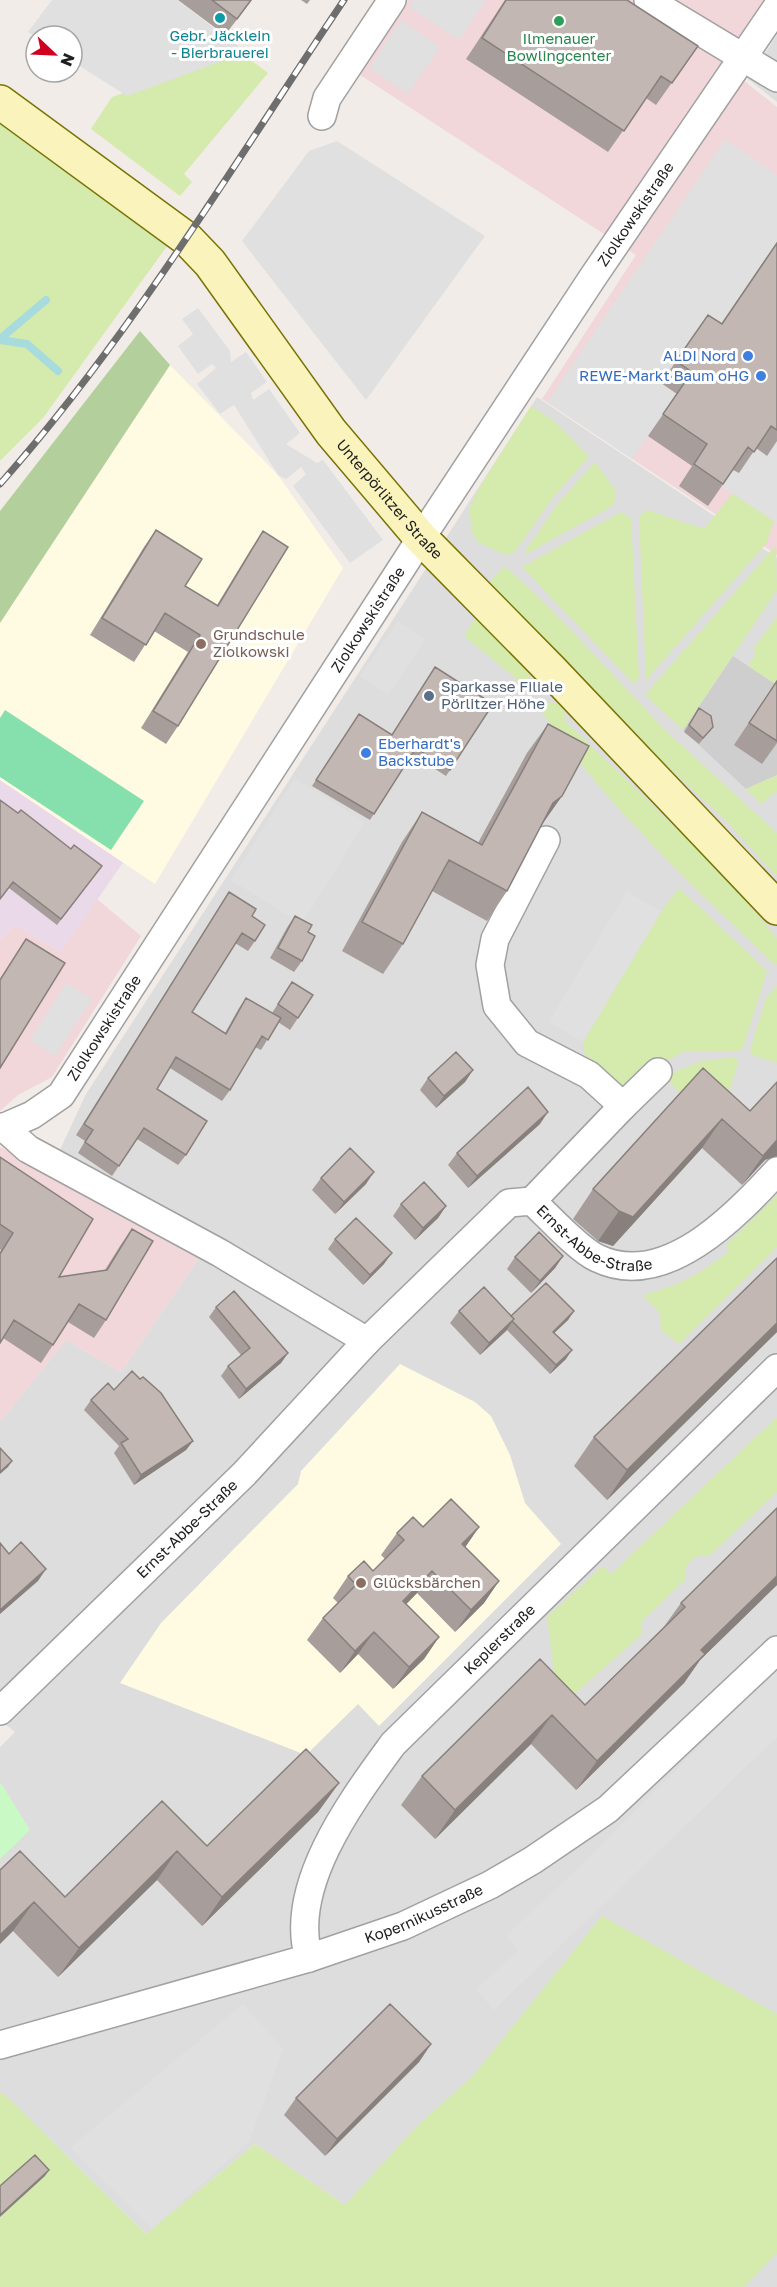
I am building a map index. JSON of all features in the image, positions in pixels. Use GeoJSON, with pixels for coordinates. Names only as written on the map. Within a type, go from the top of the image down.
{"type":"FeatureCollection","features":[{"type":"Feature","properties":{"kind":"street"},"geometry":{"type":"LineString","coordinates":[[322,116],[327,98],[392,0]]}},
{"type":"Feature","properties":{"kind":"street"},"geometry":{"type":"LineString","coordinates":[[648,0],[742,60],[777,78]]}},
{"type":"Feature","properties":{"kind":"street","name":"Ziolkowskistraße"},"geometry":{"type":"LineString","coordinates":[[2,1128],[32,1115],[61,1095],[421,538],[593,277],[777,7]]}},
{"type":"Feature","properties":{"kind":"street","name":"Unterpörlitzer Straße"},"geometry":{"type":"LineString","coordinates":[[0,102],[186,239],[210,263],[331,432],[421,538],[551,670],[777,908]]}},
{"type":"Feature","properties":{"kind":"street"},"geometry":{"type":"LineString","coordinates":[[546,840],[495,939],[490,965],[497,1006],[526,1043],[589,1075],[623,1106]]}},
{"type":"Feature","properties":{"kind":"street"},"geometry":{"type":"LineString","coordinates":[[532,1201],[658,1072]]}},
{"type":"Feature","properties":{"kind":"street"},"geometry":{"type":"LineString","coordinates":[[2,1128],[28,1149],[220,1253],[367,1341]]}},
{"type":"Feature","properties":{"kind":"street","name":"Ernst-Abbe-Straße"},"geometry":{"type":"LineString","coordinates":[[0,1711],[244,1474],[367,1341],[509,1203],[532,1201],[595,1258],[624,1268],[643,1268],[672,1257],[710,1234],[745,1206],[777,1171]]}},
{"type":"Feature","properties":{"kind":"street","name":"Keplerstraße"},"geometry":{"type":"LineString","coordinates":[[309,1958],[303,1927],[307,1902],[328,1846],[355,1797],[393,1744],[777,1368]]}},
{"type":"Feature","properties":{"kind":"street","name":"Kopernikusstraße"},"geometry":{"type":"LineString","coordinates":[[0,2045],[309,1958],[439,1911],[490,1885],[579,1830],[636,1785],[777,1650]]}},
{"type":"Feature","properties":{"kind":"shaded area"},"geometry":{"type":"Polygon","coordinates":[[[52,0],[177,0],[246,52],[127,96],[84,69],[84,24],[34,24],[52,0]]]}},
{"type":"Feature","properties":{"kind":"shaded area"},"geometry":{"type":"Polygon","coordinates":[[[401,0],[764,0],[723,64],[777,107],[777,555],[542,399],[636,255],[354,71],[401,0]]]}},
{"type":"Feature","properties":{"kind":"shaded area"},"geometry":{"type":"Polygon","coordinates":[[[414,0],[486,0],[459,40],[409,7],[414,0]]]}},
{"type":"Feature","properties":{"kind":"shaded area"},"geometry":{"type":"Polygon","coordinates":[[[401,20],[440,47],[408,94],[369,68],[401,20]]]}},
{"type":"Feature","properties":{"kind":"shaded area"},"geometry":{"type":"Polygon","coordinates":[[[777,35],[777,102],[748,79],[777,35]]]}},
{"type":"Feature","properties":{"kind":"shaded area"},"geometry":{"type":"Polygon","coordinates":[[[725,139],[777,175],[777,242],[706,347],[661,383],[677,394],[632,459],[547,402],[725,139]]]}},
{"type":"Feature","properties":{"kind":"shaded area"},"geometry":{"type":"Polygon","coordinates":[[[337,141],[485,236],[366,400],[242,241],[309,151],[337,141]]]}},
{"type":"Feature","properties":{"kind":"shaded area"},"geometry":{"type":"Polygon","coordinates":[[[198,308],[230,351],[231,362],[246,352],[267,382],[251,393],[253,400],[269,389],[300,433],[286,444],[317,463],[323,460],[383,540],[350,563],[293,486],[306,474],[301,467],[286,479],[278,475],[234,405],[220,414],[197,384],[216,368],[212,364],[198,374],[178,346],[193,334],[182,319],[198,308]]]}},
{"type":"Feature","properties":{"kind":"shaded area"},"geometry":{"type":"Polygon","coordinates":[[[170,365],[278,475],[343,568],[155,884],[0,780],[0,623],[170,365]]]}},
{"type":"Feature","properties":{"kind":"shaded area"},"geometry":{"type":"Polygon","coordinates":[[[537,397],[777,558],[777,2287],[414,2287],[345,2205],[255,2144],[146,2234],[3,2093],[0,2093],[0,1747],[15,1732],[0,1720],[0,1422],[66,1340],[121,1372],[200,1256],[59,1152],[86,1094],[537,397]]]}},
{"type":"Feature","properties":{"kind":"shaded area"},"geometry":{"type":"Polygon","coordinates":[[[777,440],[777,523],[721,486],[745,449],[777,440]]]}},
{"type":"Feature","properties":{"kind":"shaded area"},"geometry":{"type":"Polygon","coordinates":[[[398,621],[425,640],[388,695],[360,676],[398,621]]]}},
{"type":"Feature","properties":{"kind":"shaded area"},"geometry":{"type":"Polygon","coordinates":[[[733,656],[777,685],[777,775],[746,789],[683,730],[733,656]]]}},
{"type":"Feature","properties":{"kind":"shaded area"},"geometry":{"type":"Polygon","coordinates":[[[295,778],[365,822],[302,924],[231,880],[295,778]]]}},
{"type":"Feature","properties":{"kind":"shaded area"},"geometry":{"type":"Polygon","coordinates":[[[0,780],[124,861],[61,952],[15,925],[0,940],[0,780]]]}},
{"type":"Feature","properties":{"kind":"shaded area"},"geometry":{"type":"Polygon","coordinates":[[[627,891],[661,912],[583,1042],[549,1022],[627,891]]]}},
{"type":"Feature","properties":{"kind":"shaded area"},"geometry":{"type":"Polygon","coordinates":[[[97,899],[141,936],[52,1077],[18,1095],[0,1111],[0,940],[15,925],[61,952],[97,899]]]}},
{"type":"Feature","properties":{"kind":"shaded area"},"geometry":{"type":"Polygon","coordinates":[[[66,983],[92,999],[55,1056],[30,1040],[66,983]]]}},
{"type":"Feature","properties":{"kind":"shaded area"},"geometry":{"type":"Polygon","coordinates":[[[0,1147],[200,1256],[121,1372],[66,1340],[0,1422],[0,1147]]]}},
{"type":"Feature","properties":{"kind":"shaded area","name":"Glücksbärchen"},"geometry":{"type":"Polygon","coordinates":[[[400,1364],[475,1402],[491,1416],[510,1455],[525,1503],[561,1544],[379,1726],[358,1704],[306,1755],[120,1683],[161,1623],[298,1484],[301,1471],[400,1364]]]}},
{"type":"Feature","properties":{"kind":"shaded area"},"geometry":{"type":"Polygon","coordinates":[[[777,1668],[777,1737],[494,2010],[476,1989],[518,1951],[506,1936],[588,1859],[777,1668]]]}},
{"type":"Feature","properties":{"kind":"shaded area"},"geometry":{"type":"Polygon","coordinates":[[[243,2004],[283,2049],[249,2142],[152,2228],[70,2148],[243,2004]]]}},
{"type":"Feature","properties":{"kind":"green space"},"geometry":{"type":"Polygon","coordinates":[[[237,54],[243,54],[268,73],[184,174],[192,182],[180,196],[91,129],[112,97],[237,54]]]}},
{"type":"Feature","properties":{"kind":"green space"},"geometry":{"type":"Polygon","coordinates":[[[0,120],[170,242],[43,418],[0,461],[0,120]]]}},
{"type":"Feature","properties":{"kind":"green space"},"geometry":{"type":"Polygon","coordinates":[[[140,331],[170,365],[0,623],[0,511],[140,331]]]}},
{"type":"Feature","properties":{"kind":"green space"},"geometry":{"type":"Polygon","coordinates":[[[531,406],[554,421],[589,457],[554,496],[515,552],[506,555],[479,543],[472,533],[469,509],[479,488],[531,406]]]}},
{"type":"Feature","properties":{"kind":"green space"},"geometry":{"type":"Polygon","coordinates":[[[595,462],[616,491],[614,505],[526,554],[525,551],[559,502],[595,462]]]}},
{"type":"Feature","properties":{"kind":"green space"},"geometry":{"type":"Polygon","coordinates":[[[733,493],[774,521],[766,544],[646,680],[639,516],[648,510],[704,529],[733,493]]]}},
{"type":"Feature","properties":{"kind":"green space"},"geometry":{"type":"Polygon","coordinates":[[[621,512],[631,518],[639,677],[634,684],[522,567],[621,512]]]}},
{"type":"Feature","properties":{"kind":"green space"},"geometry":{"type":"Polygon","coordinates":[[[776,545],[777,590],[683,730],[645,695],[776,545]]]}},
{"type":"Feature","properties":{"kind":"green space"},"geometry":{"type":"Polygon","coordinates":[[[505,566],[550,608],[665,730],[777,833],[777,877],[727,822],[622,723],[489,582],[505,566]]]}},
{"type":"Feature","properties":{"kind":"green space"},"geometry":{"type":"Polygon","coordinates":[[[477,615],[529,670],[529,683],[525,691],[512,675],[464,636],[477,615]]]}},
{"type":"Feature","properties":{"kind":"green space"},"geometry":{"type":"Polygon","coordinates":[[[777,617],[777,685],[748,666],[755,655],[754,648],[777,617]]]}},
{"type":"Feature","properties":{"kind":"green space"},"geometry":{"type":"Polygon","coordinates":[[[550,702],[564,705],[565,721],[726,876],[777,939],[777,964],[775,965],[650,843],[592,778],[539,708],[550,702]]]}},
{"type":"Feature","properties":{"kind":"green space"},"geometry":{"type":"Polygon","coordinates":[[[5,710],[144,801],[111,850],[0,777],[0,718],[5,710]]]}},
{"type":"Feature","properties":{"kind":"green space"},"geometry":{"type":"Polygon","coordinates":[[[777,775],[777,791],[761,804],[746,789],[777,775]]]}},
{"type":"Feature","properties":{"kind":"green space"},"geometry":{"type":"Polygon","coordinates":[[[679,888],[767,971],[743,1048],[736,1052],[685,1051],[648,1071],[632,1086],[620,1086],[583,1052],[583,1042],[661,912],[679,888]]]}},
{"type":"Feature","properties":{"kind":"green space"},"geometry":{"type":"Polygon","coordinates":[[[777,986],[777,1063],[752,1055],[750,1050],[766,998],[777,986]]]}},
{"type":"Feature","properties":{"kind":"green space"},"geometry":{"type":"Polygon","coordinates":[[[736,1057],[738,1063],[718,1130],[663,1076],[702,1061],[736,1057]]]}},
{"type":"Feature","properties":{"kind":"green space"},"geometry":{"type":"Polygon","coordinates":[[[777,1195],[777,1247],[679,1344],[661,1330],[660,1313],[643,1295],[699,1273],[729,1251],[726,1245],[777,1195]]]}},
{"type":"Feature","properties":{"kind":"green space"},"geometry":{"type":"Polygon","coordinates":[[[777,1417],[777,1492],[710,1555],[694,1558],[688,1564],[685,1580],[642,1621],[641,1635],[559,1708],[547,1617],[603,1566],[611,1574],[777,1417]]]}},
{"type":"Feature","properties":{"kind":"green space"},"geometry":{"type":"Polygon","coordinates":[[[0,1784],[30,1830],[0,1859],[0,1784]]]}},
{"type":"Feature","properties":{"kind":"green space"},"geometry":{"type":"Polygon","coordinates":[[[602,1916],[777,2014],[777,2253],[744,2287],[0,2287],[0,2093],[3,2093],[146,2234],[255,2144],[345,2205],[417,2126],[472,2077],[602,1916]]]}},
{"type":"Feature","properties":{"kind":"building"},"geometry":{"type":"Polygon","coordinates":[[[212,0],[251,0],[237,19],[212,0]]]}},
{"type":"Feature","properties":{"kind":"building"},"geometry":{"type":"Polygon","coordinates":[[[506,0],[627,0],[698,46],[672,83],[661,76],[624,131],[482,38],[506,0]]]}},
{"type":"Feature","properties":{"kind":"building"},"geometry":{"type":"Polygon","coordinates":[[[777,243],[777,430],[771,426],[754,452],[748,447],[723,484],[694,464],[707,444],[663,414],[692,372],[676,361],[708,315],[722,324],[777,243]]]}},
{"type":"Feature","properties":{"kind":"building","name":"Grundschule Ziolkowski"},"geometry":{"type":"Polygon","coordinates":[[[156,530],[202,559],[185,586],[218,606],[263,531],[288,547],[178,726],[153,711],[200,635],[165,613],[146,645],[102,618],[156,530]]]}},
{"type":"Feature","properties":{"kind":"building"},"geometry":{"type":"Polygon","coordinates":[[[435,667],[493,704],[450,770],[416,748],[374,814],[316,780],[359,714],[392,735],[435,667]]]}},
{"type":"Feature","properties":{"kind":"building"},"geometry":{"type":"Polygon","coordinates":[[[777,681],[777,741],[749,723],[777,681]]]}},
{"type":"Feature","properties":{"kind":"building"},"geometry":{"type":"Polygon","coordinates":[[[699,708],[711,716],[713,727],[703,738],[689,725],[699,708]]]}},
{"type":"Feature","properties":{"kind":"building"},"geometry":{"type":"Polygon","coordinates":[[[548,724],[589,746],[562,796],[553,803],[507,891],[449,860],[403,944],[362,922],[422,812],[482,845],[548,724]]]}},
{"type":"Feature","properties":{"kind":"building"},"geometry":{"type":"Polygon","coordinates":[[[0,800],[18,813],[21,810],[71,849],[74,845],[102,866],[61,919],[13,882],[0,899],[0,800]]]}},
{"type":"Feature","properties":{"kind":"building"},"geometry":{"type":"Polygon","coordinates":[[[229,892],[256,909],[252,916],[265,925],[255,941],[242,933],[192,1012],[226,1034],[246,998],[281,1018],[268,1040],[262,1036],[230,1090],[176,1057],[157,1089],[207,1121],[186,1155],[144,1128],[119,1166],[85,1142],[93,1130],[84,1124],[229,892]]]}},
{"type":"Feature","properties":{"kind":"building"},"geometry":{"type":"Polygon","coordinates":[[[295,916],[312,925],[308,932],[315,936],[302,961],[278,948],[295,916]]]}},
{"type":"Feature","properties":{"kind":"building"},"geometry":{"type":"Polygon","coordinates":[[[26,939],[65,963],[0,1068],[0,980],[26,939]]]}},
{"type":"Feature","properties":{"kind":"building"},"geometry":{"type":"Polygon","coordinates":[[[292,982],[313,995],[298,1018],[278,1004],[292,982]]]}},
{"type":"Feature","properties":{"kind":"building"},"geometry":{"type":"Polygon","coordinates":[[[456,1052],[473,1070],[444,1096],[428,1078],[456,1052]]]}},
{"type":"Feature","properties":{"kind":"building"},"geometry":{"type":"Polygon","coordinates":[[[703,1068],[750,1111],[777,1082],[777,1140],[763,1156],[722,1119],[633,1217],[619,1211],[593,1189],[703,1068]]]}},
{"type":"Feature","properties":{"kind":"building"},"geometry":{"type":"Polygon","coordinates":[[[528,1087],[548,1112],[477,1176],[457,1153],[528,1087]]]}},
{"type":"Feature","properties":{"kind":"building"},"geometry":{"type":"Polygon","coordinates":[[[350,1148],[374,1172],[344,1202],[321,1178],[350,1148]]]}},
{"type":"Feature","properties":{"kind":"building"},"geometry":{"type":"Polygon","coordinates":[[[0,1157],[93,1219],[59,1277],[107,1270],[132,1229],[153,1241],[106,1320],[79,1304],[53,1345],[14,1320],[0,1343],[0,1254],[13,1233],[0,1224],[0,1157]]]}},
{"type":"Feature","properties":{"kind":"building"},"geometry":{"type":"Polygon","coordinates":[[[424,1182],[446,1206],[423,1228],[401,1204],[424,1182]]]}},
{"type":"Feature","properties":{"kind":"building"},"geometry":{"type":"Polygon","coordinates":[[[356,1218],[392,1253],[370,1275],[335,1239],[356,1218]]]}},
{"type":"Feature","properties":{"kind":"building"},"geometry":{"type":"Polygon","coordinates":[[[539,1232],[563,1256],[540,1281],[515,1257],[539,1232]]]}},
{"type":"Feature","properties":{"kind":"building"},"geometry":{"type":"Polygon","coordinates":[[[777,1258],[777,1323],[627,1470],[594,1437],[777,1258]]]}},
{"type":"Feature","properties":{"kind":"building"},"geometry":{"type":"Polygon","coordinates":[[[546,1283],[574,1311],[553,1332],[572,1350],[556,1365],[512,1321],[514,1319],[511,1316],[546,1283]]]}},
{"type":"Feature","properties":{"kind":"building"},"geometry":{"type":"Polygon","coordinates":[[[484,1287],[514,1319],[489,1343],[459,1311],[484,1287]]]}},
{"type":"Feature","properties":{"kind":"building"},"geometry":{"type":"Polygon","coordinates":[[[234,1291],[288,1353],[246,1389],[228,1366],[250,1348],[216,1307],[234,1291]]]}},
{"type":"Feature","properties":{"kind":"building"},"geometry":{"type":"Polygon","coordinates":[[[132,1371],[140,1379],[143,1377],[161,1393],[193,1441],[141,1475],[121,1443],[128,1439],[91,1400],[108,1383],[114,1390],[132,1371]]]}},
{"type":"Feature","properties":{"kind":"building"},"geometry":{"type":"Polygon","coordinates":[[[0,1448],[12,1461],[0,1472],[0,1448]]]}},
{"type":"Feature","properties":{"kind":"building"},"geometry":{"type":"Polygon","coordinates":[[[451,1499],[479,1527],[462,1544],[499,1581],[471,1610],[432,1571],[403,1601],[439,1637],[409,1667],[374,1632],[355,1651],[323,1618],[356,1585],[348,1576],[364,1561],[373,1571],[404,1540],[397,1533],[413,1517],[423,1527],[451,1499]]]}},
{"type":"Feature","properties":{"kind":"building"},"geometry":{"type":"Polygon","coordinates":[[[777,1508],[777,1576],[701,1650],[705,1654],[597,1761],[552,1715],[455,1810],[422,1776],[540,1659],[585,1705],[685,1607],[681,1603],[777,1508]]]}},
{"type":"Feature","properties":{"kind":"building"},"geometry":{"type":"Polygon","coordinates":[[[21,1542],[46,1569],[0,1610],[0,1543],[9,1554],[21,1542]]]}},
{"type":"Feature","properties":{"kind":"building"},"geometry":{"type":"Polygon","coordinates":[[[306,1749],[339,1783],[222,1897],[177,1851],[79,1948],[34,1902],[0,1935],[0,1870],[20,1851],[65,1897],[162,1801],[207,1846],[306,1749]]]}},
{"type":"Feature","properties":{"kind":"building"},"geometry":{"type":"Polygon","coordinates":[[[390,2004],[431,2044],[337,2139],[296,2098],[390,2004]]]}},
{"type":"Feature","properties":{"kind":"building"},"geometry":{"type":"Polygon","coordinates":[[[35,2155],[49,2170],[0,2215],[0,2186],[35,2155]]]}},
{"type":"Feature","properties":{"kind":"waterway"},"geometry":{"type":"LineString","coordinates":[[0,339],[46,300]]}},
{"type":"Feature","properties":{"kind":"waterway"},"geometry":{"type":"LineString","coordinates":[[0,340],[27,344],[58,371]]}},
{"type":"Feature","properties":{"kind":"railway"},"geometry":{"type":"LineString","coordinates":[[0,484],[94,369],[138,309],[344,0]]}},
{"type":"Feature","properties":{"kind":"place","name":"Gebr. Jäcklein - Bierbrauerei"},"geometry":{"type":"Point","coordinates":[220,18]}},
{"type":"Feature","properties":{"kind":"place","name":"Ilmenauer Bowlingcenter"},"geometry":{"type":"Point","coordinates":[559,21]}},
{"type":"Feature","properties":{"kind":"place","name":"ALDI Nord"},"geometry":{"type":"Point","coordinates":[748,356]}},
{"type":"Feature","properties":{"kind":"place","name":"REWE-Markt Baum oHG"},"geometry":{"type":"Point","coordinates":[761,376]}},
{"type":"Feature","properties":{"kind":"place","name":"Grundschule Ziolkowski"},"geometry":{"type":"Point","coordinates":[201,644]}},
{"type":"Feature","properties":{"kind":"place","name":"Sparkasse Filiale Pörlitzer Höhe"},"geometry":{"type":"Point","coordinates":[429,696]}},
{"type":"Feature","properties":{"kind":"place","name":"Eberhardt's Backstube"},"geometry":{"type":"Point","coordinates":[366,753]}},
{"type":"Feature","properties":{"kind":"place","name":"Glücksbärchen"},"geometry":{"type":"Point","coordinates":[361,1583]}}]}
